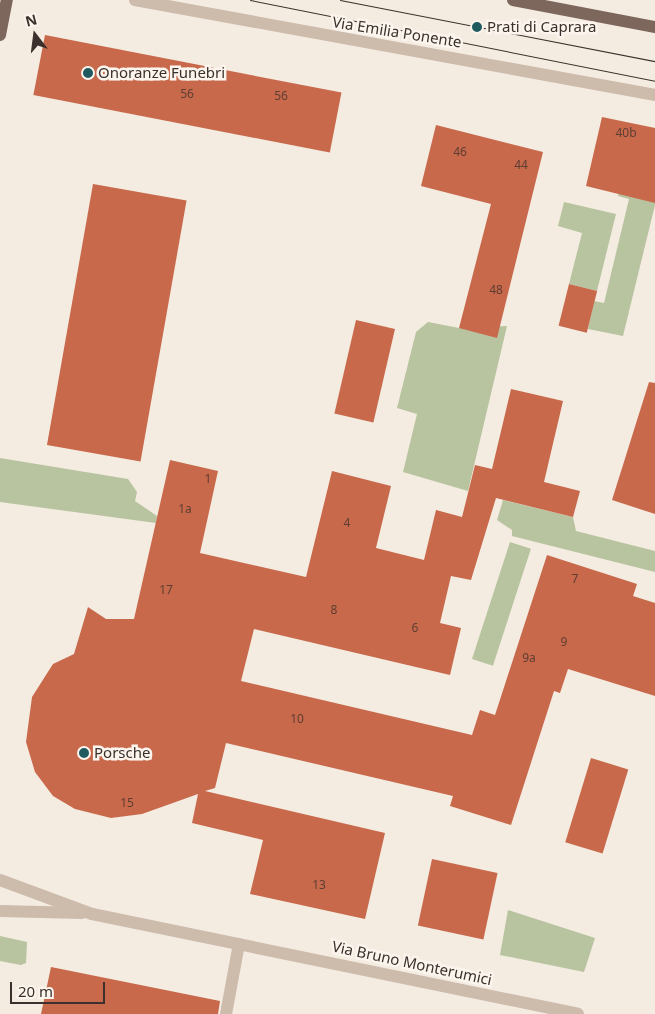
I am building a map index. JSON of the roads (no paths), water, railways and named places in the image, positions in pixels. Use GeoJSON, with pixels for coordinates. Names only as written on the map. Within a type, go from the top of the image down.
{"type":"FeatureCollection","features":[{"type":"Feature","properties":{"kind":"main road"},"geometry":{"type":"LineString","coordinates":[[0,35],[7,0]]}},
{"type":"Feature","properties":{"kind":"main road"},"geometry":{"type":"LineString","coordinates":[[512,0],[655,27]]}},
{"type":"Feature","properties":{"kind":"street","name":"Via Emilia Ponente"},"geometry":{"type":"LineString","coordinates":[[135,0],[655,95]]}},
{"type":"Feature","properties":{"kind":"street","name":"Via Bruno Monterumici"},"geometry":{"type":"LineString","coordinates":[[0,880],[92,914],[578,1014]]}},
{"type":"Feature","properties":{"kind":"street","name":"Via Bruno Monterumici"},"geometry":{"type":"LineString","coordinates":[[0,911],[92,914]]}},
{"type":"Feature","properties":{"kind":"street"},"geometry":{"type":"LineString","coordinates":[[226,1014],[239,944]]}},
{"type":"Feature","properties":{"kind":"tram line"},"geometry":{"type":"LineString","coordinates":[[250,0],[655,81]]}},
{"type":"Feature","properties":{"kind":"tram line"},"geometry":{"type":"LineString","coordinates":[[340,0],[655,61]]}},
{"type":"Feature","properties":{"kind":"place","name":"Prati di Caprara"},"geometry":{"type":"Point","coordinates":[477,27]}},
{"type":"Feature","properties":{"kind":"place","name":"Onoranze Funebri"},"geometry":{"type":"Point","coordinates":[88,73]}},
{"type":"Feature","properties":{"kind":"place","name":"Porsche"},"geometry":{"type":"Point","coordinates":[84,753]}}]}
